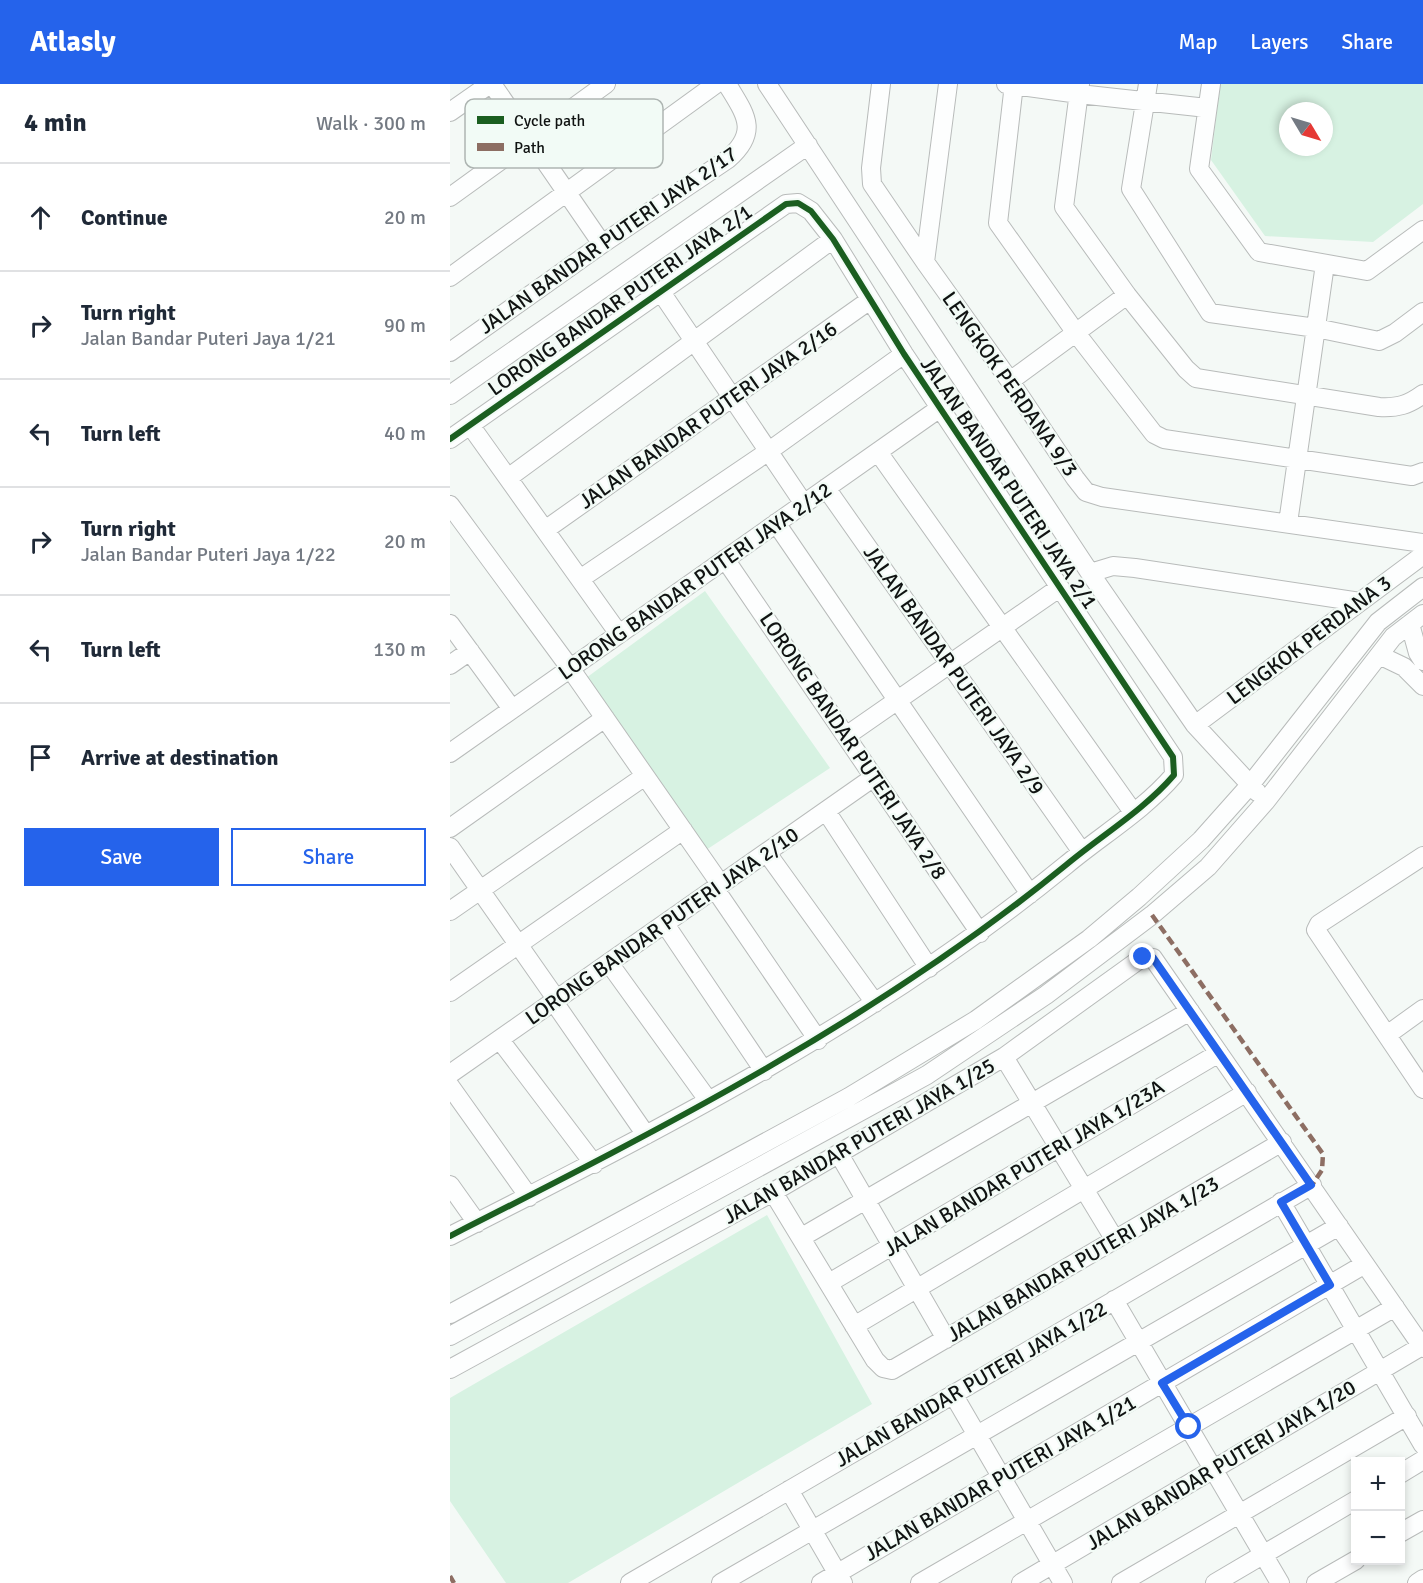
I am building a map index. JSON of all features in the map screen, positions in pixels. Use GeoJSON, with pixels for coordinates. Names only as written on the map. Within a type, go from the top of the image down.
{"type":"FeatureCollection","features":[{"type":"Feature","properties":{"kind":"street"},"geometry":{"type":"LineString","coordinates":[[469,99],[491,84],[502,99]]}},
{"type":"Feature","properties":{"kind":"street"},"geometry":{"type":"LineString","coordinates":[[585,99],[606,84]]}},
{"type":"Feature","properties":{"kind":"street"},"geometry":{"type":"LineString","coordinates":[[663,122],[716,84]]}},
{"type":"Feature","properties":{"kind":"street","name":"JALAN BANDAR PUTERI JAYA 2/17"},"geometry":{"type":"LineString","coordinates":[[450,352],[728,159],[740,148],[746,136],[746,117],[727,84]]}},
{"type":"Feature","properties":{"kind":"street"},"geometry":{"type":"LineString","coordinates":[[767,84],[1090,573],[1195,725],[1266,801]]}},
{"type":"Feature","properties":{"kind":"street","name":"LENGKOK PERDANA 9/3"},"geometry":{"type":"LineString","coordinates":[[881,84],[871,168],[872,184],[1086,492],[1102,497],[1423,543]]}},
{"type":"Feature","properties":{"kind":"street"},"geometry":{"type":"LineString","coordinates":[[925,262],[948,84]]}},
{"type":"Feature","properties":{"kind":"street"},"geometry":{"type":"LineString","coordinates":[[1207,108],[1147,93],[1011,84],[998,223],[1076,333],[1154,434],[1164,438],[1412,476],[1423,472]]}},
{"type":"Feature","properties":{"kind":"street"},"geometry":{"type":"LineString","coordinates":[[1211,84],[1199,169],[1259,252],[1367,271],[1423,231]]}},
{"type":"Feature","properties":{"kind":"street"},"geometry":{"type":"LineString","coordinates":[[1080,89],[1064,207],[1127,295],[1186,369],[1196,378],[1396,408],[1408,405],[1423,394]]}},
{"type":"Feature","properties":{"kind":"street"},"geometry":{"type":"LineString","coordinates":[[1147,93],[1131,189],[1199,299],[1210,312],[1316,328],[1379,341],[1395,333],[1423,312]]}},
{"type":"Feature","properties":{"kind":"street"},"geometry":{"type":"LineString","coordinates":[[450,112],[465,102]]}},
{"type":"Feature","properties":{"kind":"street"},"geometry":{"type":"LineString","coordinates":[[451,391],[808,145]]}},
{"type":"Feature","properties":{"kind":"street"},"geometry":{"type":"LineString","coordinates":[[450,197],[490,168]]}},
{"type":"Feature","properties":{"kind":"street"},"geometry":{"type":"LineString","coordinates":[[550,168],[603,244]]}},
{"type":"Feature","properties":{"kind":"street"},"geometry":{"type":"LineString","coordinates":[[450,277],[600,168]]}},
{"type":"Feature","properties":{"kind":"street","name":"LORONG BANDAR PUTERI JAYA 2/1"},"geometry":{"type":"LineString","coordinates":[[450,439],[786,204],[798,202],[810,211]]}},
{"type":"Feature","properties":{"kind":"street","name":"JALAN BANDAR PUTERI JAYA 2/1"},"geometry":{"type":"LineString","coordinates":[[810,211],[833,239],[904,354],[1173,757],[1174,775],[1133,812]]}},
{"type":"Feature","properties":{"kind":"street"},"geometry":{"type":"LineString","coordinates":[[508,478],[833,239]]}},
{"type":"Feature","properties":{"kind":"street"},"geometry":{"type":"LineString","coordinates":[[1288,523],[1325,264]]}},
{"type":"Feature","properties":{"kind":"street"},"geometry":{"type":"LineString","coordinates":[[661,292],[804,504]]}},
{"type":"Feature","properties":{"kind":"street"},"geometry":{"type":"LineString","coordinates":[[1010,381],[1127,295]]}},
{"type":"Feature","properties":{"kind":"street","name":"JALAN BANDAR PUTERI JAYA 2/16"},"geometry":{"type":"LineString","coordinates":[[545,530],[870,300]]}},
{"type":"Feature","properties":{"kind":"street"},"geometry":{"type":"LineString","coordinates":[[580,579],[769,451],[904,354]]}},
{"type":"Feature","properties":{"kind":"street","name":"LORONG BANDAR PUTERI JAYA 2/12"},"geometry":{"type":"LineString","coordinates":[[450,753],[940,408]]}},
{"type":"Feature","properties":{"kind":"street"},"geometry":{"type":"LineString","coordinates":[[470,425],[619,634]]}},
{"type":"Feature","properties":{"kind":"street"},"geometry":{"type":"LineString","coordinates":[[450,1236],[594,1164],[818,1040],[929,969],[980,933],[1133,812],[878,452]]}},
{"type":"Feature","properties":{"kind":"street","name":"JALAN BANDAR PUTERI JAYA 2/9"},"geometry":{"type":"LineString","coordinates":[[826,488],[1082,852]]}},
{"type":"Feature","properties":{"kind":"street"},"geometry":{"type":"LineString","coordinates":[[450,505],[570,668],[683,830],[818,1040]]}},
{"type":"Feature","properties":{"kind":"street"},"geometry":{"type":"LineString","coordinates":[[776,523],[1030,894]]}},
{"type":"Feature","properties":{"kind":"street","name":"LENGKOK PERDANA 3"},"geometry":{"type":"LineString","coordinates":[[1195,725],[1423,555]]}},
{"type":"Feature","properties":{"kind":"street","name":"LORONG BANDAR PUTERI JAYA 2/8"},"geometry":{"type":"LineString","coordinates":[[725,559],[980,933]]}},
{"type":"Feature","properties":{"kind":"street"},"geometry":{"type":"LineString","coordinates":[[1090,573],[1113,566],[1135,568],[1360,602]]}},
{"type":"Feature","properties":{"kind":"street"},"geometry":{"type":"LineString","coordinates":[[450,1336],[589,1249],[976,1020],[1089,939],[1201,840],[1250,785],[1378,622],[1423,587]]}},
{"type":"Feature","properties":{"kind":"street"},"geometry":{"type":"LineString","coordinates":[[846,736],[1059,588]]}},
{"type":"Feature","properties":{"kind":"street"},"geometry":{"type":"LineString","coordinates":[[450,1314],[589,1249],[927,1074],[1046,995],[1152,915],[1208,867],[1266,801],[1393,637],[1416,619]]}},
{"type":"Feature","properties":{"kind":"street"},"geometry":{"type":"LineString","coordinates":[[1416,619],[1419,653],[1423,661]]}},
{"type":"Feature","properties":{"kind":"street"},"geometry":{"type":"LineString","coordinates":[[450,624],[512,709]]}},
{"type":"Feature","properties":{"kind":"street"},"geometry":{"type":"LineString","coordinates":[[450,665],[470,651]]}},
{"type":"Feature","properties":{"kind":"street"},"geometry":{"type":"LineString","coordinates":[[1379,655],[1404,667],[1423,686]]}},
{"type":"Feature","properties":{"kind":"street"},"geometry":{"type":"LineString","coordinates":[[450,828],[605,718]]}},
{"type":"Feature","properties":{"kind":"street"},"geometry":{"type":"LineString","coordinates":[[450,911],[645,776]]}},
{"type":"Feature","properties":{"kind":"street","name":"LORONG BANDAR PUTERI JAYA 2/10"},"geometry":{"type":"LineString","coordinates":[[450,1074],[874,777]]}},
{"type":"Feature","properties":{"kind":"street"},"geometry":{"type":"LineString","coordinates":[[826,811],[929,969]]}},
{"type":"Feature","properties":{"kind":"street"},"geometry":{"type":"LineString","coordinates":[[450,992],[683,830]]}},
{"type":"Feature","properties":{"kind":"street"},"geometry":{"type":"LineString","coordinates":[[450,847],[646,1135]]}},
{"type":"Feature","properties":{"kind":"street"},"geometry":{"type":"LineString","coordinates":[[767,853],[875,1003]]}},
{"type":"Feature","properties":{"kind":"street"},"geometry":{"type":"LineString","coordinates":[[1423,856],[1319,924],[1316,930],[1423,1089]]}},
{"type":"Feature","properties":{"kind":"street"},"geometry":{"type":"LineString","coordinates":[[665,924],[764,1071]]}},
{"type":"Feature","properties":{"kind":"street","name":"JALAN BANDAR PUTERI JAYA 1/25"},"geometry":{"type":"LineString","coordinates":[[450,1369],[773,1192],[1004,1057],[1143,957],[1153,958],[1190,1011]]}},
{"type":"Feature","properties":{"kind":"street"},"geometry":{"type":"LineString","coordinates":[[609,963],[708,1100]]}},
{"type":"Feature","properties":{"kind":"street"},"geometry":{"type":"LineString","coordinates":[[1387,1035],[1423,1009]]}},
{"type":"Feature","properties":{"kind":"street"},"geometry":{"type":"LineString","coordinates":[[802,1237],[1190,1011],[1422,1347]]}},
{"type":"Feature","properties":{"kind":"street"},"geometry":{"type":"LineString","coordinates":[[500,1040],[594,1164]]}},
{"type":"Feature","properties":{"kind":"street","name":"JALAN BANDAR PUTERI JAYA 1/23A"},"geometry":{"type":"LineString","coordinates":[[829,1283],[1219,1053]]}},
{"type":"Feature","properties":{"kind":"street"},"geometry":{"type":"LineString","coordinates":[[1004,1057],[1115,1240]]}},
{"type":"Feature","properties":{"kind":"street"},"geometry":{"type":"LineString","coordinates":[[450,1086],[529,1197]]}},
{"type":"Feature","properties":{"kind":"street"},"geometry":{"type":"LineString","coordinates":[[773,1192],[854,1326],[1247,1092]]}},
{"type":"Feature","properties":{"kind":"street","name":"JALAN BANDAR PUTERI JAYA 1/23"},"geometry":{"type":"LineString","coordinates":[[854,1326],[875,1360],[883,1368],[892,1370],[1282,1142]]}},
{"type":"Feature","properties":{"kind":"street"},"geometry":{"type":"LineString","coordinates":[[839,1154],[946,1339]]}},
{"type":"Feature","properties":{"kind":"street"},"geometry":{"type":"LineString","coordinates":[[450,1185],[477,1223]]}},
{"type":"Feature","properties":{"kind":"street","name":"JALAN BANDAR PUTERI JAYA 1/22"},"geometry":{"type":"LineString","coordinates":[[630,1583],[1311,1185]]}},
{"type":"Feature","properties":{"kind":"street"},"geometry":{"type":"LineString","coordinates":[[1281,1202],[1423,1445]]}},
{"type":"Feature","properties":{"kind":"street"},"geometry":{"type":"LineString","coordinates":[[721,1583],[1340,1226]]}},
{"type":"Feature","properties":{"kind":"street"},"geometry":{"type":"LineString","coordinates":[[589,1249],[606,1284]]}},
{"type":"Feature","properties":{"kind":"street","name":"JALAN BANDAR PUTERI JAYA 1/21"},"geometry":{"type":"LineString","coordinates":[[821,1583],[840,1578],[1001,1477],[1365,1264]]}},
{"type":"Feature","properties":{"kind":"street"},"geometry":{"type":"LineString","coordinates":[[1114,1300],[1280,1583]]}},
{"type":"Feature","properties":{"kind":"street"},"geometry":{"type":"LineString","coordinates":[[920,1583],[1395,1307]]}},
{"type":"Feature","properties":{"kind":"street","name":"JALAN BANDAR PUTERI JAYA 1/20"},"geometry":{"type":"LineString","coordinates":[[1021,1583],[1422,1347]]}},
{"type":"Feature","properties":{"kind":"street"},"geometry":{"type":"LineString","coordinates":[[953,1394],[1063,1583]]}},
{"type":"Feature","properties":{"kind":"street"},"geometry":{"type":"LineString","coordinates":[[1121,1583],[1407,1416]]}},
{"type":"Feature","properties":{"kind":"street"},"geometry":{"type":"LineString","coordinates":[[1405,1471],[1423,1460]]}},
{"type":"Feature","properties":{"kind":"street"},"geometry":{"type":"LineString","coordinates":[[789,1490],[840,1578]]}},
{"type":"Feature","properties":{"kind":"street"},"geometry":{"type":"LineString","coordinates":[[1215,1583],[1351,1503]]}},
{"type":"Feature","properties":{"kind":"street"},"geometry":{"type":"LineString","coordinates":[[1405,1531],[1423,1520]]}},
{"type":"Feature","properties":{"kind":"street"},"geometry":{"type":"LineString","coordinates":[[1316,1583],[1351,1563]]}},
{"type":"Feature","properties":{"kind":"street"},"geometry":{"type":"LineString","coordinates":[[1417,1583],[1423,1580]]}},
{"type":"Feature","properties":{"kind":"green space"},"geometry":{"type":"Polygon","coordinates":[[[1220,84],[1423,84],[1423,204],[1373,242],[1265,236],[1211,160],[1220,84]]]}},
{"type":"Feature","properties":{"kind":"green space"},"geometry":{"type":"Polygon","coordinates":[[[705,591],[830,768],[703,852],[586,678],[705,591]]]}},
{"type":"Feature","properties":{"kind":"green space"},"geometry":{"type":"Polygon","coordinates":[[[767,1215],[872,1404],[568,1583],[506,1583],[450,1501],[450,1398],[767,1215]]]}},
{"type":"Feature","properties":{"kind":"marked path"},"geometry":{"type":"LineString","coordinates":[[1152,915],[1323,1154],[1322,1170],[1312,1185]]}},
{"type":"Feature","properties":{"kind":"marked path"},"geometry":{"type":"LineString","coordinates":[[450,1576],[454,1583]]}},
{"type":"Feature","properties":{"kind":"cycle path"},"geometry":{"type":"LineString","coordinates":[[450,439],[786,204],[798,203],[811,211],[833,239],[904,354],[1173,757],[1174,775],[1150,800],[995,920],[846,1021],[611,1154],[450,1236]]}},
{"type":"Feature","properties":{"kind":"route"},"geometry":{"type":"LineString","coordinates":[[1143,957],[1153,958],[1311,1185],[1281,1202],[1330,1285],[1162,1383],[1189,1427]]}}]}
